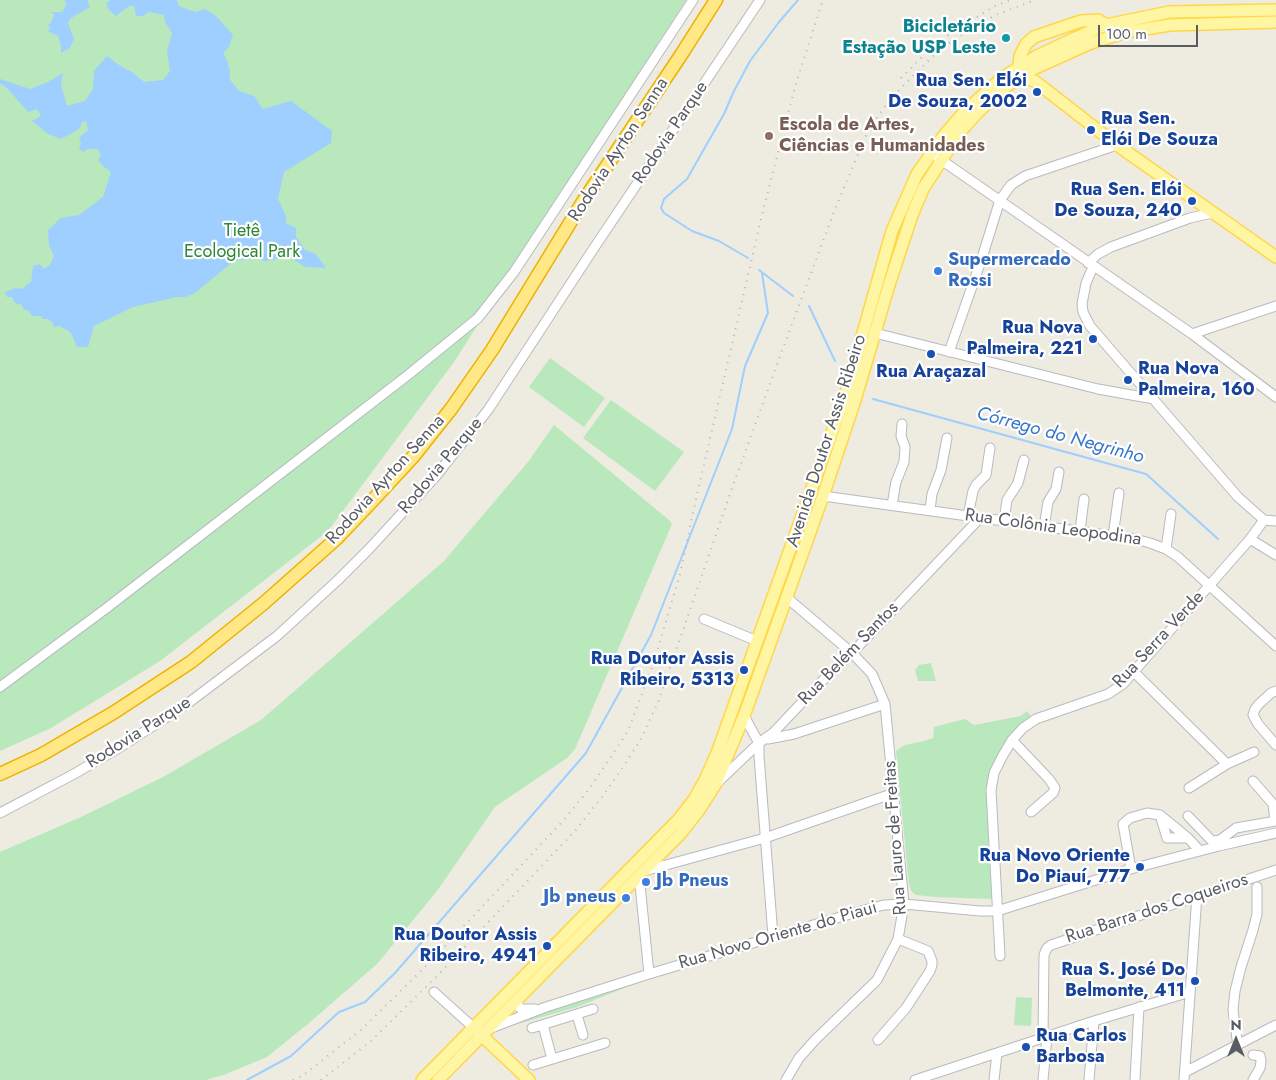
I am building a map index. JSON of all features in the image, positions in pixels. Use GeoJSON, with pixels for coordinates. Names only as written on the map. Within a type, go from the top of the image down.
{"type":"FeatureCollection","features":[{"type":"Feature","properties":{"kind":"highway","name":"Rodovia Ayrton Senna"},"geometry":{"type":"LineString","coordinates":[[0,774],[41,755],[113,713],[191,662],[264,603],[336,538],[412,458],[451,409],[492,350],[584,200],[682,55],[716,0]]}},
{"type":"Feature","properties":{"kind":"highway","name":"Rodovia Ayrton Senna"},"geometry":{"type":"LineString","coordinates":[[682,55],[725,0]]}},
{"type":"Feature","properties":{"kind":"main road","name":"Avenida Doutor Assis Ribeiro"},"geometry":{"type":"LineString","coordinates":[[481,1031],[515,1002],[681,833],[715,785],[744,716],[823,496],[856,400],[912,215],[923,189],[959,132],[1002,89],[1025,71],[1075,38],[1106,25],[1169,12],[1276,10]]}},
{"type":"Feature","properties":{"kind":"main road"},"geometry":{"type":"LineString","coordinates":[[1100,40],[1105,33],[1106,25],[1098,20],[1081,21],[1034,37],[1022,50],[1025,71],[1036,82],[1116,145],[1276,257]]}},
{"type":"Feature","properties":{"kind":"main road","name":"Avenida Doutor Assis Ribeiro"},"geometry":{"type":"LineString","coordinates":[[438,1080],[481,1031],[679,819],[695,798],[705,780],[717,753],[845,396],[892,232],[918,174],[931,152],[969,106],[1001,79],[1100,40],[1126,32],[1170,25],[1276,22]]}},
{"type":"Feature","properties":{"kind":"main road"},"geometry":{"type":"LineString","coordinates":[[423,1080],[481,1031],[527,1073]]}},
{"type":"Feature","properties":{"kind":"street"},"geometry":{"type":"LineString","coordinates":[[0,687],[140,582],[408,375],[478,318],[514,272],[693,0]]}},
{"type":"Feature","properties":{"kind":"street","name":"Rodovia Parque"},"geometry":{"type":"LineString","coordinates":[[0,813],[74,774],[187,704],[277,636],[369,549],[436,476],[488,410],[760,0]]}},
{"type":"Feature","properties":{"kind":"street"},"geometry":{"type":"LineString","coordinates":[[949,352],[981,262],[1000,200],[1010,186],[1022,177],[1116,145]]}},
{"type":"Feature","properties":{"kind":"street"},"geometry":{"type":"LineString","coordinates":[[931,152],[1192,334],[1276,397]]}},
{"type":"Feature","properties":{"kind":"street"},"geometry":{"type":"LineString","coordinates":[[1190,218],[1202,206]]}},
{"type":"Feature","properties":{"kind":"street"},"geometry":{"type":"LineString","coordinates":[[1212,213],[1190,218],[1111,247],[1098,254],[1091,265],[1082,304],[1086,318],[1099,339],[1154,399],[1238,497],[1264,520],[1276,521]]}},
{"type":"Feature","properties":{"kind":"street"},"geometry":{"type":"LineString","coordinates":[[1192,334],[1276,306]]}},
{"type":"Feature","properties":{"kind":"street"},"geometry":{"type":"LineString","coordinates":[[875,333],[1123,394],[1154,399]]}},
{"type":"Feature","properties":{"kind":"street"},"geometry":{"type":"LineString","coordinates":[[892,505],[896,482],[904,462],[905,447],[901,436],[902,424]]}},
{"type":"Feature","properties":{"kind":"street"},"geometry":{"type":"LineString","coordinates":[[930,510],[932,494],[941,470],[946,438]]}},
{"type":"Feature","properties":{"kind":"street"},"geometry":{"type":"LineString","coordinates":[[968,516],[973,490],[986,475],[990,448]]}},
{"type":"Feature","properties":{"kind":"street"},"geometry":{"type":"LineString","coordinates":[[1004,521],[1008,500],[1018,483],[1024,460]]}},
{"type":"Feature","properties":{"kind":"street"},"geometry":{"type":"LineString","coordinates":[[1044,526],[1048,502],[1056,489],[1059,472]]}},
{"type":"Feature","properties":{"kind":"street"},"geometry":{"type":"LineString","coordinates":[[1113,536],[1119,493]]}},
{"type":"Feature","properties":{"kind":"street","name":"Rua Colônia Leopodina"},"geometry":{"type":"LineString","coordinates":[[823,496],[1135,539],[1166,549],[1178,557],[1276,646]]}},
{"type":"Feature","properties":{"kind":"street"},"geometry":{"type":"LineString","coordinates":[[1080,531],[1084,499]]}},
{"type":"Feature","properties":{"kind":"street"},"geometry":{"type":"LineString","coordinates":[[1166,549],[1171,514]]}},
{"type":"Feature","properties":{"kind":"street","name":"Rua Belém Santos"},"geometry":{"type":"LineString","coordinates":[[715,785],[763,741],[852,653],[980,518]]}},
{"type":"Feature","properties":{"kind":"street","name":"Rua Serra Verde"},"geometry":{"type":"LineString","coordinates":[[1000,956],[991,790],[994,773],[1012,740],[1023,728],[1036,719],[1108,694],[1123,684],[1210,586],[1264,520]]}},
{"type":"Feature","properties":{"kind":"street"},"geometry":{"type":"LineString","coordinates":[[1250,539],[1276,556]]}},
{"type":"Feature","properties":{"kind":"street","name":"Rua Lauro de Freitas"},"geometry":{"type":"LineString","coordinates":[[786,597],[852,653],[872,674],[885,704],[904,904],[898,939],[877,980],[815,1040],[799,1058],[786,1080]]}},
{"type":"Feature","properties":{"kind":"street"},"geometry":{"type":"LineString","coordinates":[[704,619],[757,641]]}},
{"type":"Feature","properties":{"kind":"street"},"geometry":{"type":"LineString","coordinates":[[1134,672],[1227,764]]}},
{"type":"Feature","properties":{"kind":"street"},"geometry":{"type":"LineString","coordinates":[[1276,691],[1271,693],[1255,708],[1253,715],[1258,724],[1276,745]]}},
{"type":"Feature","properties":{"kind":"street"},"geometry":{"type":"LineString","coordinates":[[763,741],[794,734],[885,704]]}},
{"type":"Feature","properties":{"kind":"street"},"geometry":{"type":"LineString","coordinates":[[744,716],[763,741]]}},
{"type":"Feature","properties":{"kind":"street"},"geometry":{"type":"LineString","coordinates":[[1012,740],[1049,779],[1055,788],[1052,794],[1031,812]]}},
{"type":"Feature","properties":{"kind":"street"},"geometry":{"type":"LineString","coordinates":[[763,741],[759,756],[773,936]]}},
{"type":"Feature","properties":{"kind":"street"},"geometry":{"type":"LineString","coordinates":[[1189,788],[1227,764],[1254,752]]}},
{"type":"Feature","properties":{"kind":"street"},"geometry":{"type":"LineString","coordinates":[[1188,816],[1212,841],[1220,840],[1236,828],[1275,821],[1273,804],[1253,781]]}},
{"type":"Feature","properties":{"kind":"street"},"geometry":{"type":"LineString","coordinates":[[649,974],[640,873],[765,838],[894,793]]}},
{"type":"Feature","properties":{"kind":"street"},"geometry":{"type":"LineString","coordinates":[[1131,869],[1123,824],[1130,818],[1147,813],[1160,815],[1188,838],[1200,851]]}},
{"type":"Feature","properties":{"kind":"street"},"geometry":{"type":"LineString","coordinates":[[1160,815],[1167,838],[1188,838]]}},
{"type":"Feature","properties":{"kind":"street","name":"Rua Novo Oriente do Piaui"},"geometry":{"type":"LineString","coordinates":[[481,1031],[649,974],[773,936],[884,905],[904,904],[980,911],[997,910],[1131,869],[1276,833]]}},
{"type":"Feature","properties":{"kind":"street","name":"Rua Barra dos Coqueiros"},"geometry":{"type":"LineString","coordinates":[[1045,1037],[1044,955],[1046,948],[1051,944],[1276,870]]}},
{"type":"Feature","properties":{"kind":"street"},"geometry":{"type":"LineString","coordinates":[[1238,1046],[1233,1010],[1235,991],[1254,930],[1257,914],[1257,887]]}},
{"type":"Feature","properties":{"kind":"street"},"geometry":{"type":"LineString","coordinates":[[1184,1076],[1197,895]]}},
{"type":"Feature","properties":{"kind":"street"},"geometry":{"type":"LineString","coordinates":[[878,1040],[906,1008],[932,965],[928,951],[898,939]]}},
{"type":"Feature","properties":{"kind":"street"},"geometry":{"type":"LineString","coordinates":[[434,992],[481,1031]]}},
{"type":"Feature","properties":{"kind":"street"},"geometry":{"type":"LineString","coordinates":[[915,1080],[1094,1021],[1190,992]]}},
{"type":"Feature","properties":{"kind":"street","name":"Rua Novo Oriente do Piaui"},"geometry":{"type":"LineString","coordinates":[[515,1002],[521,1009],[546,1008]]}},
{"type":"Feature","properties":{"kind":"street"},"geometry":{"type":"LineString","coordinates":[[1135,1080],[1139,1007]]}},
{"type":"Feature","properties":{"kind":"street"},"geometry":{"type":"LineString","coordinates":[[532,1028],[593,1009]]}},
{"type":"Feature","properties":{"kind":"street"},"geometry":{"type":"LineString","coordinates":[[577,1015],[583,1035]]}},
{"type":"Feature","properties":{"kind":"street"},"geometry":{"type":"LineString","coordinates":[[1089,1080],[1094,1021]]}},
{"type":"Feature","properties":{"kind":"street"},"geometry":{"type":"LineString","coordinates":[[543,1025],[552,1059]]}},
{"type":"Feature","properties":{"kind":"street"},"geometry":{"type":"LineString","coordinates":[[1184,1076],[1276,1025]]}},
{"type":"Feature","properties":{"kind":"street"},"geometry":{"type":"LineString","coordinates":[[1043,1080],[1045,1037]]}},
{"type":"Feature","properties":{"kind":"street"},"geometry":{"type":"LineString","coordinates":[[527,1073],[552,1059],[605,1043]]}},
{"type":"Feature","properties":{"kind":"street"},"geometry":{"type":"LineString","coordinates":[[994,1080],[997,1053]]}},
{"type":"Feature","properties":{"kind":"street"},"geometry":{"type":"LineString","coordinates":[[1253,1054],[1260,1056],[1261,1060],[1260,1068],[1253,1080]]}},
{"type":"Feature","properties":{"kind":"street"},"geometry":{"type":"LineString","coordinates":[[949,1080],[951,1069]]}},
{"type":"Feature","properties":{"kind":"green space","name":"Tietê Ecological Park"},"geometry":{"type":"Polygon","coordinates":[[[0,0],[686,0],[454,362],[328,531],[160,661],[51,728],[0,751],[0,0]]]}},
{"type":"Feature","properties":{"kind":"green space"},"geometry":{"type":"Polygon","coordinates":[[[550,358],[605,398],[584,427],[529,387],[550,358]]]}},
{"type":"Feature","properties":{"kind":"green space"},"geometry":{"type":"Polygon","coordinates":[[[611,400],[684,452],[655,491],[583,438],[611,400]]]}},
{"type":"Feature","properties":{"kind":"green space"},"geometry":{"type":"Polygon","coordinates":[[[554,425],[672,524],[575,749],[567,758],[495,807],[437,891],[377,964],[267,1057],[206,1080],[0,1080],[0,852],[81,817],[163,777],[261,720],[444,561],[528,462],[554,425]]]}},
{"type":"Feature","properties":{"kind":"green space"},"geometry":{"type":"Polygon","coordinates":[[[931,663],[936,681],[918,681],[915,670],[919,665],[931,663]]]}},
{"type":"Feature","properties":{"kind":"green space"},"geometry":{"type":"Polygon","coordinates":[[[1027,711],[1032,717],[1002,748],[990,774],[988,848],[993,899],[916,895],[912,892],[909,885],[896,751],[905,745],[933,738],[934,727],[965,719],[974,725],[1021,716],[1027,711]]]}},
{"type":"Feature","properties":{"kind":"green space"},"geometry":{"type":"Polygon","coordinates":[[[644,980],[577,1007],[507,1027],[487,1036],[501,1021],[644,980]]]}},
{"type":"Feature","properties":{"kind":"green space"},"geometry":{"type":"Polygon","coordinates":[[[1016,997],[1032,998],[1031,1026],[1014,1025],[1016,997]]]}},
{"type":"Feature","properties":{"kind":"water"},"geometry":{"type":"Polygon","coordinates":[[[65,0],[87,0],[90,7],[71,18],[68,23],[74,39],[70,48],[61,53],[58,36],[48,31],[50,27],[48,24],[51,23],[54,15],[51,12],[62,12],[66,5],[65,0]]]}},
{"type":"Feature","properties":{"kind":"water"},"geometry":{"type":"Polygon","coordinates":[[[111,0],[177,0],[179,6],[189,10],[196,12],[205,9],[217,17],[233,35],[229,47],[223,53],[227,60],[230,80],[239,91],[254,96],[263,109],[291,101],[332,131],[331,143],[284,172],[278,199],[286,216],[286,223],[296,228],[296,237],[305,250],[316,254],[326,268],[305,267],[290,257],[265,261],[255,258],[234,261],[195,293],[185,297],[177,297],[133,307],[94,326],[88,347],[77,347],[71,333],[59,326],[53,327],[53,323],[48,319],[43,319],[41,316],[32,316],[28,310],[24,310],[22,305],[15,303],[12,297],[7,297],[5,292],[16,288],[22,289],[31,282],[33,266],[40,264],[44,269],[50,265],[54,256],[49,245],[48,230],[61,218],[79,215],[103,197],[111,172],[98,160],[101,155],[98,149],[87,149],[84,152],[79,149],[81,143],[79,138],[88,130],[86,121],[82,122],[80,128],[61,139],[48,134],[32,121],[41,116],[37,109],[28,112],[7,88],[0,83],[0,79],[30,89],[48,82],[63,73],[61,85],[67,106],[85,101],[93,89],[94,71],[107,56],[144,82],[163,80],[170,71],[167,51],[172,33],[165,22],[164,15],[149,12],[143,16],[136,16],[134,6],[129,6],[116,16],[109,10],[106,3],[111,0]]]}},
{"type":"Feature","properties":{"kind":"waterway","name":"Córrego do Negrinho"},"geometry":{"type":"LineString","coordinates":[[748,258],[719,241],[692,231],[664,213],[661,208],[664,199],[687,179],[724,114],[750,61],[798,0]]}},
{"type":"Feature","properties":{"kind":"waterway","name":"Córrego do Negrinho"},"geometry":{"type":"LineString","coordinates":[[759,270],[793,296]]}},
{"type":"Feature","properties":{"kind":"waterway"},"geometry":{"type":"LineString","coordinates":[[247,1080],[291,1056],[339,1012],[365,1002],[395,973],[586,753],[651,635],[732,429],[745,366],[768,313],[762,273]]}},
{"type":"Feature","properties":{"kind":"waterway","name":"Córrego do Negrinho"},"geometry":{"type":"LineString","coordinates":[[809,306],[835,361]]}},
{"type":"Feature","properties":{"kind":"waterway","name":"Córrego do Negrinho"},"geometry":{"type":"LineString","coordinates":[[873,399],[1146,474],[1218,539]]}},
{"type":"Feature","properties":{"kind":"railway"},"geometry":{"type":"LineString","coordinates":[[293,1080],[302,1076],[361,1030],[429,963],[562,822],[590,788],[628,731],[654,662],[680,574],[762,215],[796,83],[823,0]]}},
{"type":"Feature","properties":{"kind":"railway"},"geometry":{"type":"LineString","coordinates":[[901,78],[937,42],[995,6],[1010,0]]}},
{"type":"Feature","properties":{"kind":"railway"},"geometry":{"type":"LineString","coordinates":[[321,1080],[371,1041],[440,973],[574,832],[625,764],[641,739],[659,700],[779,359],[835,209],[867,133],[883,109],[900,89],[939,50],[973,27],[998,14],[1035,0]]}},
{"type":"Feature","properties":{"kind":"place","name":"Bicicletário Estação USP Leste"},"geometry":{"type":"Point","coordinates":[1006,38]}},
{"type":"Feature","properties":{"kind":"place","name":"Rua Sen. Elói De Souza, 2002"},"geometry":{"type":"Point","coordinates":[1037,92]}},
{"type":"Feature","properties":{"kind":"place","name":"Rua Sen. Elói De Souza"},"geometry":{"type":"Point","coordinates":[1091,130]}},
{"type":"Feature","properties":{"kind":"place","name":"Escola de Artes, Ciências e Humanidades"},"geometry":{"type":"Point","coordinates":[769,136]}},
{"type":"Feature","properties":{"kind":"place","name":"Rua Sen. Elói De Souza, 240"},"geometry":{"type":"Point","coordinates":[1192,201]}},
{"type":"Feature","properties":{"kind":"place","name":"Supermercado Rossi"},"geometry":{"type":"Point","coordinates":[938,271]}},
{"type":"Feature","properties":{"kind":"place","name":"Rua Nova Palmeira, 221"},"geometry":{"type":"Point","coordinates":[1093,339]}},
{"type":"Feature","properties":{"kind":"place","name":"Rua Araçazal"},"geometry":{"type":"Point","coordinates":[931,354]}},
{"type":"Feature","properties":{"kind":"place","name":"Rua Nova Palmeira, 160"},"geometry":{"type":"Point","coordinates":[1128,380]}},
{"type":"Feature","properties":{"kind":"place","name":"Rua Doutor Assis Ribeiro, 5313"},"geometry":{"type":"Point","coordinates":[744,670]}},
{"type":"Feature","properties":{"kind":"place","name":"Rua Novo Oriente Do Piauí, 777"},"geometry":{"type":"Point","coordinates":[1140,867]}},
{"type":"Feature","properties":{"kind":"place","name":"Jb Pneus"},"geometry":{"type":"Point","coordinates":[646,882]}},
{"type":"Feature","properties":{"kind":"place","name":"Jb pneus"},"geometry":{"type":"Point","coordinates":[626,898]}},
{"type":"Feature","properties":{"kind":"place","name":"Rua Doutor Assis Ribeiro, 4941"},"geometry":{"type":"Point","coordinates":[547,946]}},
{"type":"Feature","properties":{"kind":"place","name":"Rua S. José Do Belmonte, 411"},"geometry":{"type":"Point","coordinates":[1195,981]}},
{"type":"Feature","properties":{"kind":"place","name":"Rua Carlos Barbosa"},"geometry":{"type":"Point","coordinates":[1026,1047]}}]}
